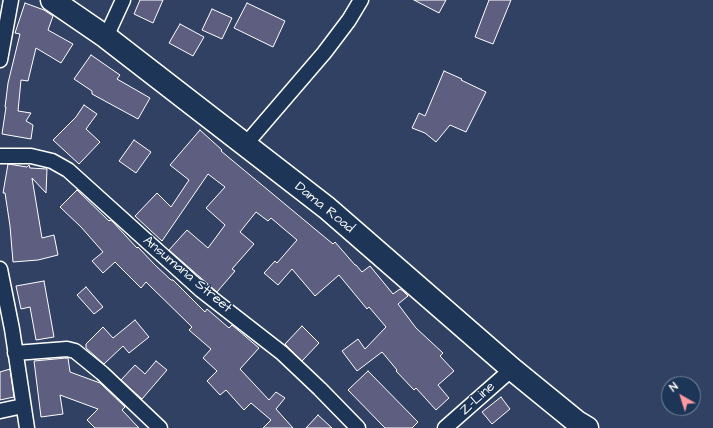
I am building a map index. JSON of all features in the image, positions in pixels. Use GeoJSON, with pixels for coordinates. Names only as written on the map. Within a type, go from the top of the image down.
{"type":"FeatureCollection","features":[{"type":"Feature","properties":{"kind":"highway","name":"Dama Road"},"geometry":{"type":"LineString","coordinates":[[52,0],[106,37],[327,208],[512,369],[577,422],[587,428]]}},
{"type":"Feature","properties":{"kind":"street"},"geometry":{"type":"LineString","coordinates":[[0,60],[11,0]]}},
{"type":"Feature","properties":{"kind":"street"},"geometry":{"type":"LineString","coordinates":[[106,37],[123,0]]}},
{"type":"Feature","properties":{"kind":"street"},"geometry":{"type":"LineString","coordinates":[[244,145],[324,53],[350,20],[361,0]]}},
{"type":"Feature","properties":{"kind":"street","name":"Ansumana Street"},"geometry":{"type":"LineString","coordinates":[[0,156],[31,156],[52,160],[68,170],[201,290],[282,353],[358,428]]}},
{"type":"Feature","properties":{"kind":"street"},"geometry":{"type":"LineString","coordinates":[[0,274],[27,428]]}},
{"type":"Feature","properties":{"kind":"street"},"geometry":{"type":"LineString","coordinates":[[15,353],[67,349],[75,351],[102,373],[160,428]]}},
{"type":"Feature","properties":{"kind":"street","name":"Z-Line"},"geometry":{"type":"LineString","coordinates":[[445,428],[512,369]]}},
{"type":"Feature","properties":{"kind":"street"},"geometry":{"type":"LineString","coordinates":[[0,411],[23,406]]}},
{"type":"Feature","properties":{"kind":"building"},"geometry":{"type":"Polygon","coordinates":[[[140,0],[163,0],[153,23],[134,14],[140,0]]]}},
{"type":"Feature","properties":{"kind":"building"},"geometry":{"type":"Polygon","coordinates":[[[414,0],[446,0],[439,13],[414,0]]]}},
{"type":"Feature","properties":{"kind":"building"},"geometry":{"type":"Polygon","coordinates":[[[489,0],[511,0],[493,44],[475,37],[489,0]]]}},
{"type":"Feature","properties":{"kind":"building"},"geometry":{"type":"Polygon","coordinates":[[[25,3],[44,10],[53,16],[48,30],[73,44],[61,63],[36,48],[28,81],[21,80],[18,111],[31,113],[26,121],[33,125],[31,139],[2,134],[8,83],[20,34],[15,33],[25,3]]]}},
{"type":"Feature","properties":{"kind":"building"},"geometry":{"type":"Polygon","coordinates":[[[247,3],[285,21],[273,47],[234,28],[247,3]]]}},
{"type":"Feature","properties":{"kind":"building"},"geometry":{"type":"Polygon","coordinates":[[[212,9],[232,18],[222,39],[202,30],[212,9]]]}},
{"type":"Feature","properties":{"kind":"building"},"geometry":{"type":"Polygon","coordinates":[[[180,24],[204,37],[193,56],[169,43],[180,24]]]}},
{"type":"Feature","properties":{"kind":"building"},"geometry":{"type":"Polygon","coordinates":[[[91,55],[120,75],[117,79],[150,98],[138,119],[92,94],[92,91],[74,79],[91,55]]]}},
{"type":"Feature","properties":{"kind":"building"},"geometry":{"type":"Polygon","coordinates":[[[444,71],[486,92],[466,132],[450,125],[436,142],[425,133],[412,128],[419,113],[425,116],[444,71]]]}},
{"type":"Feature","properties":{"kind":"building"},"geometry":{"type":"Polygon","coordinates":[[[84,105],[97,114],[86,129],[100,142],[79,164],[53,140],[76,117],[84,105]]]}},
{"type":"Feature","properties":{"kind":"building"},"geometry":{"type":"Polygon","coordinates":[[[200,130],[222,150],[221,151],[333,244],[335,242],[362,272],[370,266],[393,294],[400,289],[408,296],[398,304],[416,328],[443,353],[440,356],[454,371],[438,385],[449,398],[436,410],[416,388],[414,390],[396,371],[397,370],[382,352],[357,371],[342,351],[358,339],[365,349],[386,327],[369,307],[367,309],[339,275],[315,296],[292,269],[278,285],[264,273],[275,261],[277,263],[297,240],[271,218],[268,221],[256,212],[240,232],[254,244],[232,269],[235,271],[217,292],[169,250],[187,230],[208,248],[225,225],[206,208],[225,187],[208,174],[162,241],[135,216],[157,193],[171,207],[189,180],[170,165],[200,130]]]}},
{"type":"Feature","properties":{"kind":"building"},"geometry":{"type":"Polygon","coordinates":[[[134,140],[151,152],[136,173],[119,161],[134,140]]]}},
{"type":"Feature","properties":{"kind":"building"},"geometry":{"type":"Polygon","coordinates":[[[8,164],[27,167],[29,165],[30,168],[47,169],[46,193],[32,178],[42,238],[54,235],[58,255],[38,260],[13,262],[10,226],[5,193],[3,193],[8,164]]]}},
{"type":"Feature","properties":{"kind":"building"},"geometry":{"type":"Polygon","coordinates":[[[77,190],[109,221],[112,221],[137,248],[138,247],[205,312],[207,309],[229,328],[232,325],[259,348],[240,369],[269,400],[276,392],[285,398],[276,409],[293,428],[263,428],[271,420],[251,403],[244,410],[226,390],[220,395],[207,381],[217,371],[203,358],[211,349],[189,330],[192,327],[146,282],[141,288],[115,262],[103,273],[92,261],[103,252],[81,227],[60,207],[77,190]]]}},
{"type":"Feature","properties":{"kind":"building"},"geometry":{"type":"Polygon","coordinates":[[[44,281],[54,337],[36,340],[30,307],[21,309],[16,286],[44,281]]]}},
{"type":"Feature","properties":{"kind":"building"},"geometry":{"type":"Polygon","coordinates":[[[86,287],[103,307],[94,314],[77,295],[86,287]]]}},
{"type":"Feature","properties":{"kind":"building"},"geometry":{"type":"Polygon","coordinates":[[[135,320],[149,337],[129,353],[123,346],[104,364],[86,348],[86,344],[103,327],[113,338],[135,320]]]}},
{"type":"Feature","properties":{"kind":"building"},"geometry":{"type":"Polygon","coordinates":[[[302,326],[319,343],[302,361],[285,344],[302,326]]]}},
{"type":"Feature","properties":{"kind":"building"},"geometry":{"type":"Polygon","coordinates":[[[68,358],[70,372],[100,383],[125,407],[122,410],[139,428],[95,428],[87,420],[98,409],[60,395],[63,414],[41,417],[34,361],[68,358]]]}},
{"type":"Feature","properties":{"kind":"building"},"geometry":{"type":"Polygon","coordinates":[[[156,361],[167,370],[142,399],[121,380],[135,365],[145,374],[156,361]]]}},
{"type":"Feature","properties":{"kind":"building"},"geometry":{"type":"Polygon","coordinates":[[[10,369],[14,397],[0,400],[0,372],[10,369]]]}},
{"type":"Feature","properties":{"kind":"building"},"geometry":{"type":"Polygon","coordinates":[[[368,371],[418,422],[412,428],[385,428],[348,390],[368,371]]]}},
{"type":"Feature","properties":{"kind":"building"},"geometry":{"type":"Polygon","coordinates":[[[501,397],[510,409],[492,424],[482,412],[501,397]]]}},
{"type":"Feature","properties":{"kind":"building"},"geometry":{"type":"Polygon","coordinates":[[[318,415],[332,428],[306,428],[318,415]]]}}]}
